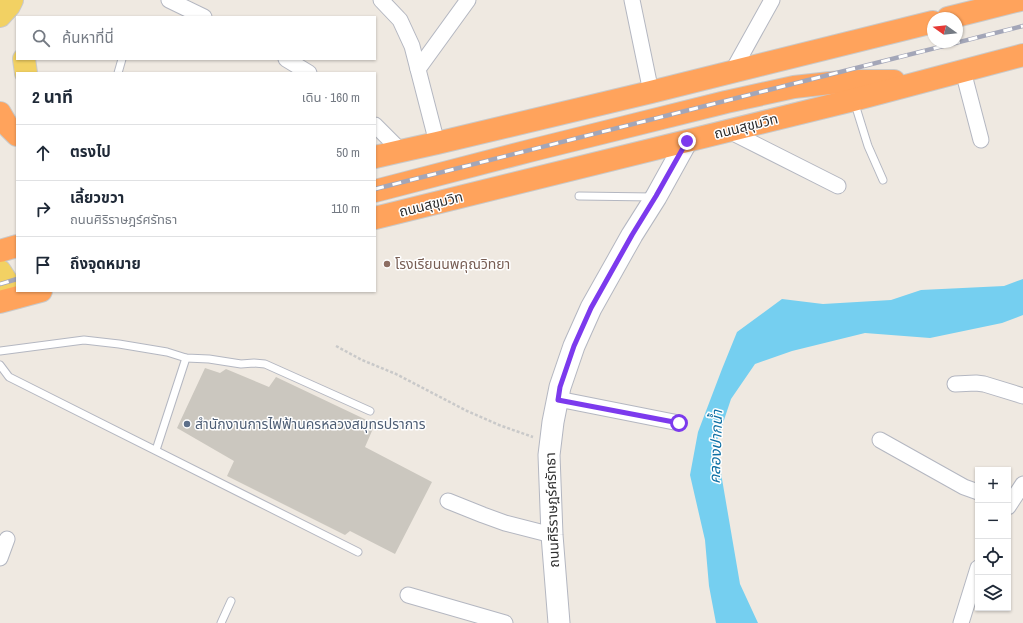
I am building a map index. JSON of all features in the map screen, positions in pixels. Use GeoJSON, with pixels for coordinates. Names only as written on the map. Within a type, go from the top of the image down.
{"type":"FeatureCollection","features":[{"type":"Feature","properties":{"kind":"highway"},"geometry":{"type":"LineString","coordinates":[[963,14],[1020,0]]}},
{"type":"Feature","properties":{"kind":"highway"},"geometry":{"type":"LineString","coordinates":[[376,157],[651,92],[927,23]]}},
{"type":"Feature","properties":{"kind":"highway","name":"ถนนสุขุมวิท"},"geometry":{"type":"LineString","coordinates":[[376,218],[854,100],[1023,55]]}},
{"type":"Feature","properties":{"kind":"highway"},"geometry":{"type":"LineString","coordinates":[[376,191],[540,148],[726,102],[794,87],[860,81],[925,81]]}},
{"type":"Feature","properties":{"kind":"highway"},"geometry":{"type":"LineString","coordinates":[[0,114],[7,125],[16,134]]}},
{"type":"Feature","properties":{"kind":"highway"},"geometry":{"type":"LineString","coordinates":[[0,251],[16,246]]}},
{"type":"Feature","properties":{"kind":"highway"},"geometry":{"type":"LineString","coordinates":[[8,299],[36,292]]}},
{"type":"Feature","properties":{"kind":"main road"},"geometry":{"type":"LineString","coordinates":[[0,16],[13,0]]}},
{"type":"Feature","properties":{"kind":"main road"},"geometry":{"type":"LineString","coordinates":[[13,0],[17,16]]}},
{"type":"Feature","properties":{"kind":"main road"},"geometry":{"type":"LineString","coordinates":[[24,60],[26,72]]}},
{"type":"Feature","properties":{"kind":"main road"},"geometry":{"type":"LineString","coordinates":[[0,271],[8,299]]}},
{"type":"Feature","properties":{"kind":"street"},"geometry":{"type":"LineString","coordinates":[[169,0],[202,16]]}},
{"type":"Feature","properties":{"kind":"street"},"geometry":{"type":"LineString","coordinates":[[380,0],[400,20],[412,46],[437,143]]}},
{"type":"Feature","properties":{"kind":"street"},"geometry":{"type":"LineString","coordinates":[[418,69],[468,0]]}},
{"type":"Feature","properties":{"kind":"street"},"geometry":{"type":"LineString","coordinates":[[632,0],[651,92]]}},
{"type":"Feature","properties":{"kind":"street"},"geometry":{"type":"LineString","coordinates":[[732,72],[772,0]]}},
{"type":"Feature","properties":{"kind":"street"},"geometry":{"type":"LineString","coordinates":[[288,60],[307,72]]}},
{"type":"Feature","properties":{"kind":"street"},"geometry":{"type":"LineString","coordinates":[[963,71],[981,140]]}},
{"type":"Feature","properties":{"kind":"street"},"geometry":{"type":"LineString","coordinates":[[376,125],[401,150]]}},
{"type":"Feature","properties":{"kind":"street"},"geometry":{"type":"LineString","coordinates":[[729,131],[838,186]]}},
{"type":"Feature","properties":{"kind":"street","name":"ถนนศิริราษฎร์ศรัทธา"},"geometry":{"type":"LineString","coordinates":[[559,623],[552,535],[548,455],[560,387],[574,346],[591,308],[687,141]]}},
{"type":"Feature","properties":{"kind":"street"},"geometry":{"type":"LineString","coordinates":[[955,384],[984,384],[1023,396]]}},
{"type":"Feature","properties":{"kind":"street"},"geometry":{"type":"LineString","coordinates":[[558,400],[679,423]]}},
{"type":"Feature","properties":{"kind":"street"},"geometry":{"type":"LineString","coordinates":[[880,440],[964,487],[975,491]]}},
{"type":"Feature","properties":{"kind":"street"},"geometry":{"type":"LineString","coordinates":[[1010,503],[1023,484]]}},
{"type":"Feature","properties":{"kind":"street"},"geometry":{"type":"LineString","coordinates":[[448,501],[483,516],[552,535]]}},
{"type":"Feature","properties":{"kind":"street"},"geometry":{"type":"LineString","coordinates":[[0,558],[7,539]]}},
{"type":"Feature","properties":{"kind":"street"},"geometry":{"type":"LineString","coordinates":[[961,623],[976,575]]}},
{"type":"Feature","properties":{"kind":"street"},"geometry":{"type":"LineString","coordinates":[[408,595],[505,623]]}},
{"type":"Feature","properties":{"kind":"lane"},"geometry":{"type":"LineString","coordinates":[[118,72],[122,60]]}},
{"type":"Feature","properties":{"kind":"lane"},"geometry":{"type":"LineString","coordinates":[[854,100],[868,146],[883,180]]}},
{"type":"Feature","properties":{"kind":"lane"},"geometry":{"type":"LineString","coordinates":[[579,196],[656,196]]}},
{"type":"Feature","properties":{"kind":"lane"},"geometry":{"type":"LineString","coordinates":[[0,351],[84,340],[167,352],[186,358],[209,359],[241,364],[265,364],[370,411]]}},
{"type":"Feature","properties":{"kind":"lane"},"geometry":{"type":"LineString","coordinates":[[156,450],[186,358]]}},
{"type":"Feature","properties":{"kind":"lane"},"geometry":{"type":"LineString","coordinates":[[0,365],[8,377],[358,552]]}},
{"type":"Feature","properties":{"kind":"lane"},"geometry":{"type":"LineString","coordinates":[[221,623],[231,601]]}},
{"type":"Feature","properties":{"kind":"path"},"geometry":{"type":"LineString","coordinates":[[336,346],[362,360],[396,374],[499,426],[550,442]]}},
{"type":"Feature","properties":{"kind":"water","name":"คลองปากน้ำ"},"geometry":{"type":"Polygon","coordinates":[[[1023,279],[1023,315],[1002,323],[930,338],[865,333],[792,351],[755,364],[731,399],[716,444],[740,584],[758,623],[716,623],[709,586],[705,540],[690,475],[698,432],[737,332],[782,299],[823,304],[891,300],[921,290],[1004,286],[1023,279]]]}},
{"type":"Feature","properties":{"kind":"building"},"geometry":{"type":"Polygon","coordinates":[[[205,368],[220,373],[226,369],[269,387],[276,377],[375,424],[365,447],[432,482],[395,554],[350,531],[345,535],[227,476],[234,461],[177,428],[205,368]]]}},
{"type":"Feature","properties":{"kind":"railway"},"geometry":{"type":"LineString","coordinates":[[376,189],[1023,26]]}},
{"type":"Feature","properties":{"kind":"railway"},"geometry":{"type":"LineString","coordinates":[[0,284],[16,279]]}},
{"type":"Feature","properties":{"kind":"place","name":"โรงเรียนนพคุณวิทยา"},"geometry":{"type":"Point","coordinates":[387,264]}},
{"type":"Feature","properties":{"kind":"place","name":"สำนักงานการไฟฟ้านครหลวงสมุทรปราการ"},"geometry":{"type":"Point","coordinates":[187,424]}},
{"type":"Feature","properties":{"kind":"route"},"geometry":{"type":"LineString","coordinates":[[679,423],[558,400],[560,387],[574,346],[591,308],[687,141]]}}]}
